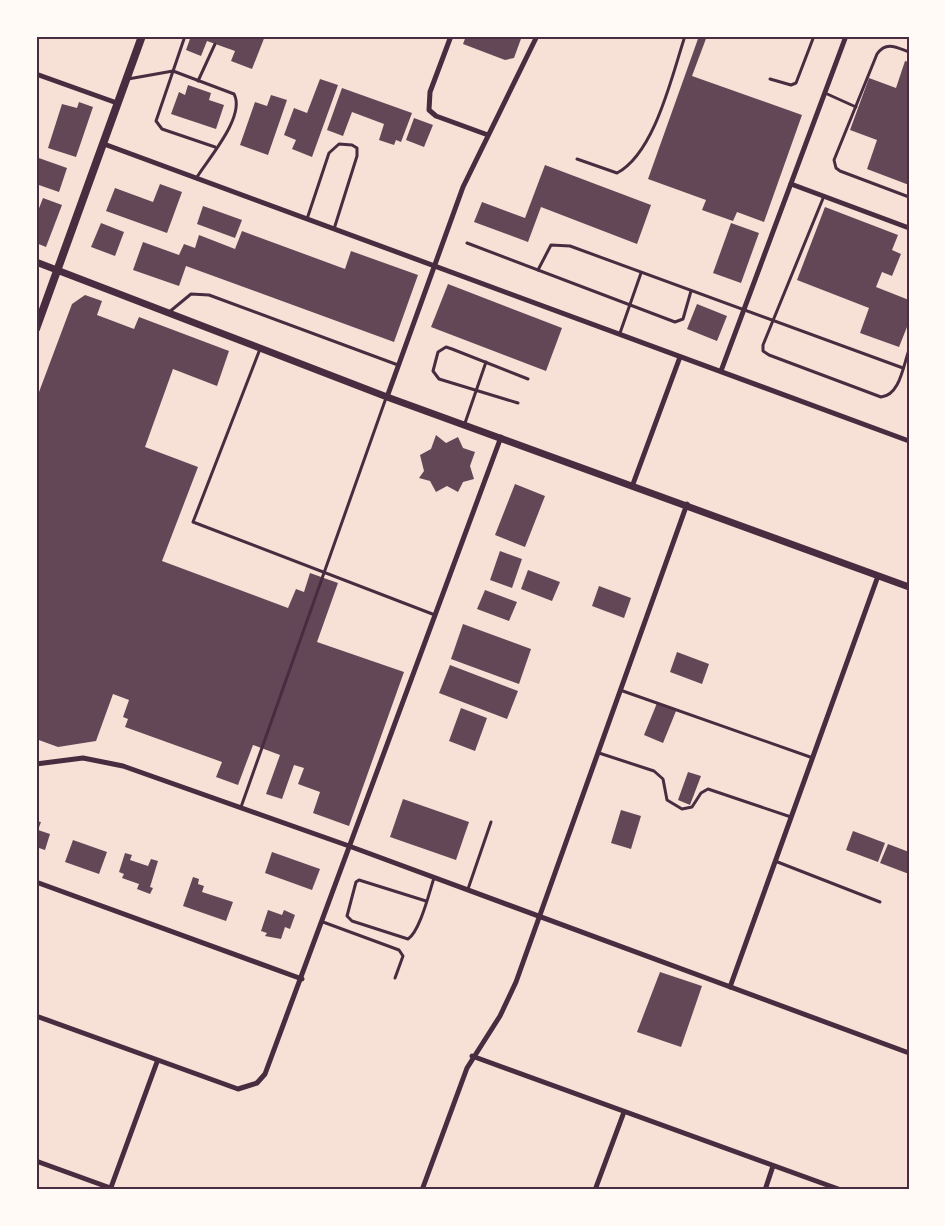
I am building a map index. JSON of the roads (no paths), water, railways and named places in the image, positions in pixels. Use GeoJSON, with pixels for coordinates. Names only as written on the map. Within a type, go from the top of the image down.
{"type":"FeatureCollection","features":[{"type":"Feature","properties":{"kind":"main road"},"geometry":{"type":"LineString","coordinates":[[36,329],[142,36]]}},
{"type":"Feature","properties":{"kind":"street"},"geometry":{"type":"LineString","coordinates":[[451,36],[430,92],[429,110],[436,116],[488,135]]}},
{"type":"Feature","properties":{"kind":"street"},"geometry":{"type":"LineString","coordinates":[[387,397],[463,187],[488,135],[507,103],[537,36]]}},
{"type":"Feature","properties":{"kind":"street"},"geometry":{"type":"LineString","coordinates":[[721,371],[846,36]]}},
{"type":"Feature","properties":{"kind":"street"},"geometry":{"type":"LineString","coordinates":[[36,74],[117,103]]}},
{"type":"Feature","properties":{"kind":"street"},"geometry":{"type":"LineString","coordinates":[[104,144],[909,441]]}},
{"type":"Feature","properties":{"kind":"street"},"geometry":{"type":"LineString","coordinates":[[790,184],[909,228]]}},
{"type":"Feature","properties":{"kind":"street"},"geometry":{"type":"LineString","coordinates":[[36,262],[387,397],[633,484],[909,587]]}},
{"type":"Feature","properties":{"kind":"street"},"geometry":{"type":"LineString","coordinates":[[633,484],[680,357]]}},
{"type":"Feature","properties":{"kind":"street"},"geometry":{"type":"LineString","coordinates":[[36,1016],[157,1062],[238,1089],[257,1083],[265,1074],[501,437]]}},
{"type":"Feature","properties":{"kind":"street"},"geometry":{"type":"LineString","coordinates":[[422,1190],[472,1056],[503,1010],[519,975],[687,504]]}},
{"type":"Feature","properties":{"kind":"street"},"geometry":{"type":"LineString","coordinates":[[730,987],[878,576]]}},
{"type":"Feature","properties":{"kind":"street"},"geometry":{"type":"LineString","coordinates":[[36,764],[74,758],[97,759],[350,846],[909,1053]]}},
{"type":"Feature","properties":{"kind":"street"},"geometry":{"type":"LineString","coordinates":[[36,882],[302,979]]}},
{"type":"Feature","properties":{"kind":"street"},"geometry":{"type":"LineString","coordinates":[[472,1056],[841,1190]]}},
{"type":"Feature","properties":{"kind":"street"},"geometry":{"type":"LineString","coordinates":[[36,1161],[113,1189],[157,1062]]}},
{"type":"Feature","properties":{"kind":"street"},"geometry":{"type":"LineString","coordinates":[[595,1190],[624,1112]]}},
{"type":"Feature","properties":{"kind":"street"},"geometry":{"type":"LineString","coordinates":[[765,1190],[773,1166]]}},
{"type":"Feature","properties":{"kind":"lane"},"geometry":{"type":"LineString","coordinates":[[185,36],[157,115],[158,126],[215,147]]}},
{"type":"Feature","properties":{"kind":"lane"},"geometry":{"type":"LineString","coordinates":[[577,159],[617,173],[633,161],[652,128],[685,36]]}},
{"type":"Feature","properties":{"kind":"lane"},"geometry":{"type":"LineString","coordinates":[[770,79],[791,85],[796,83],[814,36]]}},
{"type":"Feature","properties":{"kind":"lane"},"geometry":{"type":"LineString","coordinates":[[198,81],[215,44]]}},
{"type":"Feature","properties":{"kind":"lane"},"geometry":{"type":"LineString","coordinates":[[909,52],[890,46],[880,49],[836,154],[836,168],[909,197]]}},
{"type":"Feature","properties":{"kind":"lane"},"geometry":{"type":"LineString","coordinates":[[126,80],[172,71],[229,92],[236,98],[232,121],[197,177]]}},
{"type":"Feature","properties":{"kind":"lane"},"geometry":{"type":"LineString","coordinates":[[825,93],[856,106]]}},
{"type":"Feature","properties":{"kind":"lane"},"geometry":{"type":"LineString","coordinates":[[307,219],[329,153],[339,144],[352,145],[357,148],[357,156],[334,229]]}},
{"type":"Feature","properties":{"kind":"lane"},"geometry":{"type":"LineString","coordinates":[[824,196],[763,351],[780,360],[881,397],[889,395],[894,390],[909,351]]}},
{"type":"Feature","properties":{"kind":"lane"},"geometry":{"type":"LineString","coordinates":[[466,243],[679,321],[691,291]]}},
{"type":"Feature","properties":{"kind":"lane"},"geometry":{"type":"LineString","coordinates":[[538,270],[546,251],[551,245],[557,243],[903,369]]}},
{"type":"Feature","properties":{"kind":"lane"},"geometry":{"type":"LineString","coordinates":[[620,335],[641,273]]}},
{"type":"Feature","properties":{"kind":"lane"},"geometry":{"type":"LineString","coordinates":[[168,313],[191,294],[208,294],[398,365]]}},
{"type":"Feature","properties":{"kind":"lane"},"geometry":{"type":"LineString","coordinates":[[518,403],[435,376],[434,367],[438,352],[446,347],[528,379]]}},
{"type":"Feature","properties":{"kind":"lane"},"geometry":{"type":"LineString","coordinates":[[260,349],[193,522],[435,615]]}},
{"type":"Feature","properties":{"kind":"lane"},"geometry":{"type":"LineString","coordinates":[[464,424],[486,362]]}},
{"type":"Feature","properties":{"kind":"lane"},"geometry":{"type":"LineString","coordinates":[[241,807],[387,397]]}},
{"type":"Feature","properties":{"kind":"lane"},"geometry":{"type":"LineString","coordinates":[[620,690],[813,758]]}},
{"type":"Feature","properties":{"kind":"lane"},"geometry":{"type":"LineString","coordinates":[[597,752],[654,771],[663,779],[667,800],[682,809],[692,807],[701,793],[708,789],[791,817]]}},
{"type":"Feature","properties":{"kind":"lane"},"geometry":{"type":"LineString","coordinates":[[468,891],[490,822]]}},
{"type":"Feature","properties":{"kind":"lane"},"geometry":{"type":"LineString","coordinates":[[776,861],[880,902]]}},
{"type":"Feature","properties":{"kind":"lane"},"geometry":{"type":"LineString","coordinates":[[426,901],[359,880],[353,891],[347,916],[352,921],[408,939],[414,933],[426,901],[434,878]]}},
{"type":"Feature","properties":{"kind":"lane"},"geometry":{"type":"LineString","coordinates":[[323,922],[399,950],[403,956],[395,978]]}}]}
